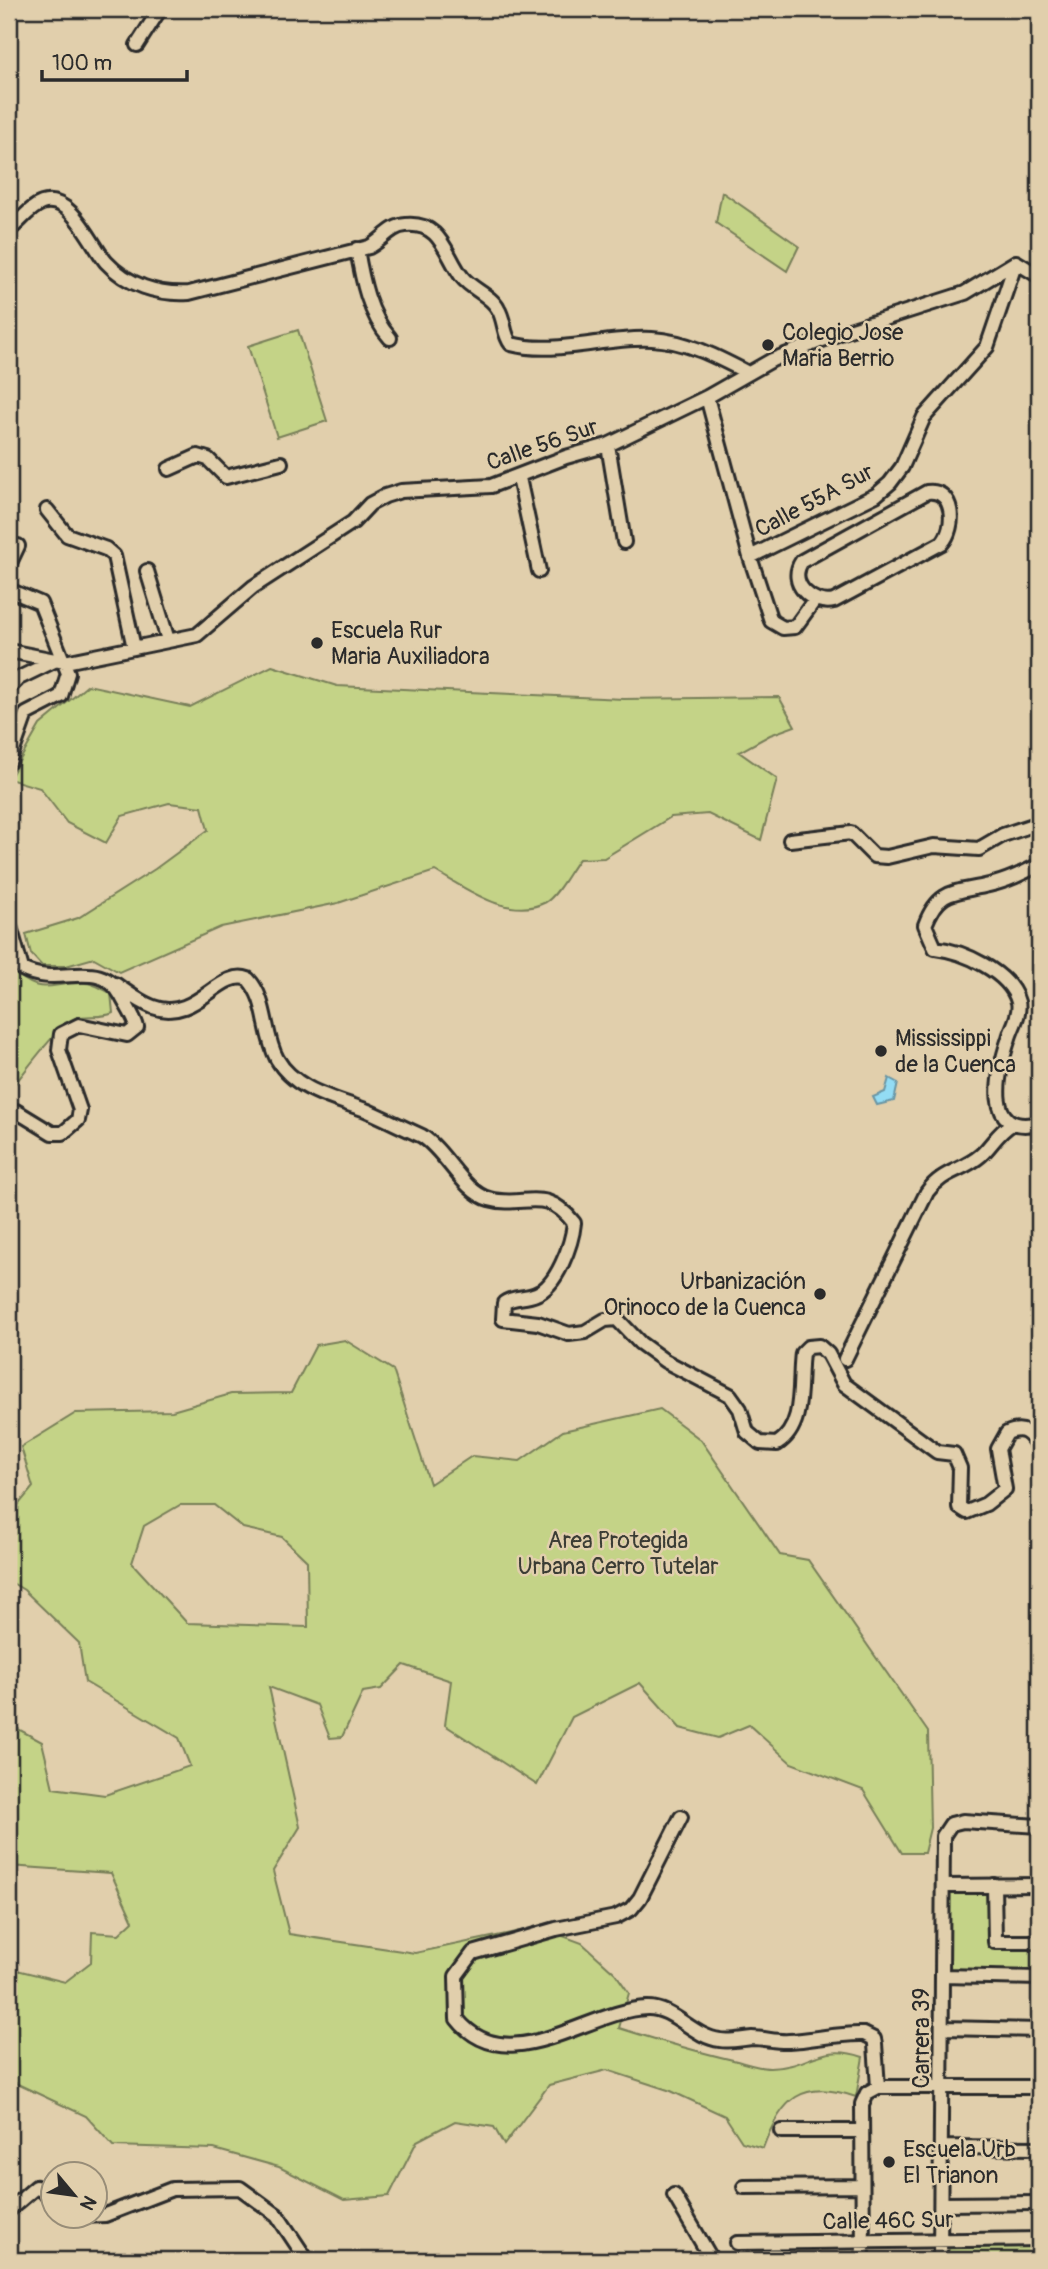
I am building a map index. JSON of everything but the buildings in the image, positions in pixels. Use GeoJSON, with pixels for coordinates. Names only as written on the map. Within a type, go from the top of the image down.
{"type":"FeatureCollection","features":[{"type":"Feature","properties":{"kind":"street"},"geometry":{"type":"LineString","coordinates":[[137,45],[160,9]]}},
{"type":"Feature","properties":{"kind":"street"},"geometry":{"type":"LineString","coordinates":[[9,230],[40,203],[48,202],[66,208],[80,223],[106,262],[134,283],[169,295],[200,290],[357,249],[379,242],[391,229],[405,225],[429,229],[449,250],[462,278],[495,303],[511,344],[600,344],[649,338],[681,343],[748,373]]}},
{"type":"Feature","properties":{"kind":"street"},"geometry":{"type":"LineString","coordinates":[[357,249],[371,308],[380,327],[390,338]]}},
{"type":"Feature","properties":{"kind":"street"},"geometry":{"type":"LineString","coordinates":[[1016,262],[1039,276]]}},
{"type":"Feature","properties":{"kind":"street","name":"Calle 56 Sur"},"geometry":{"type":"LineString","coordinates":[[60,661],[197,635],[205,631],[253,587],[354,522],[370,504],[385,496],[401,491],[491,486],[519,478],[566,457],[608,444],[707,397],[772,360],[843,332],[965,293],[1016,262]]}},
{"type":"Feature","properties":{"kind":"street","name":"Calle 55A Sur"},"geometry":{"type":"LineString","coordinates":[[750,557],[876,495],[890,483],[902,467],[924,417],[987,347],[1016,262]]}},
{"type":"Feature","properties":{"kind":"street"},"geometry":{"type":"LineString","coordinates":[[707,397],[750,557],[771,621],[779,627],[791,629],[799,625],[814,601]]}},
{"type":"Feature","properties":{"kind":"street"},"geometry":{"type":"LineString","coordinates":[[608,444],[624,542]]}},
{"type":"Feature","properties":{"kind":"street"},"geometry":{"type":"LineString","coordinates":[[169,469],[198,456],[208,459],[226,477],[281,463]]}},
{"type":"Feature","properties":{"kind":"street"},"geometry":{"type":"LineString","coordinates":[[519,478],[539,571]]}},
{"type":"Feature","properties":{"kind":"street"},"geometry":{"type":"LineString","coordinates":[[927,492],[937,492],[944,497],[952,521],[950,533],[942,543],[834,601],[814,601],[799,582],[797,572],[802,561],[927,492]]}},
{"type":"Feature","properties":{"kind":"street"},"geometry":{"type":"LineString","coordinates":[[47,510],[67,535],[106,549],[114,556],[134,648]]}},
{"type":"Feature","properties":{"kind":"street"},"geometry":{"type":"LineString","coordinates":[[9,565],[18,546]]}},
{"type":"Feature","properties":{"kind":"street"},"geometry":{"type":"LineString","coordinates":[[146,571],[168,640]]}},
{"type":"Feature","properties":{"kind":"street"},"geometry":{"type":"LineString","coordinates":[[9,590],[40,603],[66,686],[61,696],[26,714],[9,762]]}},
{"type":"Feature","properties":{"kind":"street"},"geometry":{"type":"LineString","coordinates":[[9,651],[60,661]]}},
{"type":"Feature","properties":{"kind":"street"},"geometry":{"type":"LineString","coordinates":[[9,688],[19,678],[60,661]]}},
{"type":"Feature","properties":{"kind":"street"},"geometry":{"type":"LineString","coordinates":[[790,840],[851,833],[874,856],[887,858],[934,846],[979,849],[1003,835],[1039,823]]}},
{"type":"Feature","properties":{"kind":"street"},"geometry":{"type":"LineString","coordinates":[[1012,1124],[1004,1119],[998,1105],[1008,1040],[1018,1012],[1018,1002],[1009,985],[996,975],[965,957],[935,948],[925,925],[931,910],[941,898],[957,890],[989,885],[1021,875],[1039,864]]}},
{"type":"Feature","properties":{"kind":"street"},"geometry":{"type":"LineString","coordinates":[[9,923],[22,969],[47,978],[100,974],[155,1008],[179,1010],[194,1005],[232,978],[248,979],[255,986],[270,1043],[278,1061],[296,1080],[323,1095],[422,1136],[433,1143],[476,1192],[491,1199],[528,1198],[546,1201],[564,1210],[574,1223],[572,1237],[550,1282],[539,1293],[504,1303],[503,1319],[538,1322],[569,1334],[585,1332],[605,1320],[618,1319],[640,1343],[665,1361],[730,1395],[740,1409],[747,1432],[760,1443],[777,1444],[792,1430],[797,1418],[802,1353],[814,1345],[824,1349],[844,1384],[937,1452],[954,1454],[960,1468],[958,1498],[962,1511],[986,1504],[1005,1489],[998,1449],[1006,1433],[1018,1429],[1025,1431],[1039,1448]]}},
{"type":"Feature","properties":{"kind":"street"},"geometry":{"type":"LineString","coordinates":[[9,1111],[16,1111],[52,1133],[63,1133],[78,1120],[80,1110],[60,1050],[61,1034],[79,1025],[127,1035],[133,1033],[137,1027],[135,1020],[115,984]]}},
{"type":"Feature","properties":{"kind":"street"},"geometry":{"type":"LineString","coordinates":[[845,1359],[936,1179],[978,1157],[1001,1130],[1012,1124],[1039,1123]]}},
{"type":"Feature","properties":{"kind":"street"},"geometry":{"type":"LineString","coordinates":[[681,1817],[640,1898],[631,1909],[616,1917],[556,1929],[473,1953],[456,1976],[457,2018],[486,2040],[526,2043],[544,2040],[614,2014],[653,2008],[697,2032],[719,2040],[803,2040],[859,2034],[871,2037],[877,2060],[878,2087]]}},
{"type":"Feature","properties":{"kind":"street","name":"Carrera 39"},"geometry":{"type":"LineString","coordinates":[[940,2260],[943,1836],[947,1828],[956,1822],[1039,1826]]}},
{"type":"Feature","properties":{"kind":"street"},"geometry":{"type":"LineString","coordinates":[[994,1885],[995,1942],[1039,1942]]}},
{"type":"Feature","properties":{"kind":"street"},"geometry":{"type":"LineString","coordinates":[[944,1886],[1039,1885]]}},
{"type":"Feature","properties":{"kind":"street"},"geometry":{"type":"LineString","coordinates":[[942,1976],[1039,1978]]}},
{"type":"Feature","properties":{"kind":"street"},"geometry":{"type":"LineString","coordinates":[[942,2028],[1039,2030]]}},
{"type":"Feature","properties":{"kind":"street"},"geometry":{"type":"LineString","coordinates":[[863,2260],[864,2099],[878,2087],[1039,2087]]}},
{"type":"Feature","properties":{"kind":"street"},"geometry":{"type":"LineString","coordinates":[[781,2131],[862,2131]]}},
{"type":"Feature","properties":{"kind":"street"},"geometry":{"type":"LineString","coordinates":[[942,2147],[1039,2148]]}},
{"type":"Feature","properties":{"kind":"street"},"geometry":{"type":"LineString","coordinates":[[744,2187],[862,2186]]}},
{"type":"Feature","properties":{"kind":"street"},"geometry":{"type":"LineString","coordinates":[[9,2210],[36,2187],[38,2188]]}},
{"type":"Feature","properties":{"kind":"street"},"geometry":{"type":"LineString","coordinates":[[108,2214],[172,2189],[240,2188],[277,2215],[307,2260]]}},
{"type":"Feature","properties":{"kind":"street"},"geometry":{"type":"LineString","coordinates":[[674,2194],[712,2260]]}},
{"type":"Feature","properties":{"kind":"street"},"geometry":{"type":"LineString","coordinates":[[942,2204],[1039,2203]]}},
{"type":"Feature","properties":{"kind":"street","name":"Calle 46C Sur"},"geometry":{"type":"LineString","coordinates":[[737,2243],[1039,2239]]}},
{"type":"Feature","properties":{"kind":"green space"},"geometry":{"type":"Polygon","coordinates":[[[722,192],[799,246],[787,271],[716,223],[722,192]]]}},
{"type":"Feature","properties":{"kind":"green space"},"geometry":{"type":"Polygon","coordinates":[[[298,330],[327,421],[277,437],[248,346],[298,330]]]}},
{"type":"Feature","properties":{"kind":"green space"},"geometry":{"type":"Polygon","coordinates":[[[272,666],[337,686],[624,699],[779,697],[795,726],[770,735],[739,752],[777,779],[761,840],[708,814],[671,817],[604,858],[579,859],[550,899],[532,907],[518,908],[489,900],[435,871],[338,903],[221,927],[119,972],[94,958],[66,966],[42,966],[31,954],[26,934],[78,918],[155,869],[208,830],[202,807],[169,803],[122,816],[106,843],[67,823],[40,788],[9,779],[40,725],[88,685],[190,707],[272,666]]]}},
{"type":"Feature","properties":{"kind":"green space"},"geometry":{"type":"Polygon","coordinates":[[[9,967],[20,977],[38,986],[72,983],[95,985],[111,993],[113,1013],[76,1018],[69,1022],[51,1039],[9,1091],[9,967]]]}},
{"type":"Feature","properties":{"kind":"green space","name":"Area Protegida Urbana Cerro Tutelar"},"geometry":{"type":"Polygon","coordinates":[[[345,1340],[393,1370],[430,1484],[472,1456],[520,1461],[563,1431],[660,1409],[701,1440],[780,1555],[808,1560],[928,1732],[930,1828],[924,1853],[902,1853],[863,1790],[791,1763],[749,1725],[718,1738],[680,1728],[640,1683],[572,1717],[537,1785],[445,1725],[451,1681],[404,1665],[381,1689],[363,1692],[342,1737],[330,1738],[317,1705],[269,1687],[300,1827],[273,1871],[289,1934],[415,1953],[539,1927],[582,1943],[615,1973],[629,1993],[619,2028],[765,2068],[783,2067],[835,2052],[863,2057],[856,2097],[821,2090],[796,2097],[778,2117],[763,2148],[742,2142],[725,2116],[671,2091],[607,2070],[549,2085],[504,2145],[494,2127],[455,2121],[417,2141],[389,2196],[344,2200],[279,2167],[214,2149],[113,2146],[86,2116],[9,2080],[9,1968],[65,1982],[91,1962],[92,1932],[119,1934],[133,1921],[111,1873],[9,1866],[9,1724],[42,1742],[53,1788],[105,1795],[190,1766],[179,1738],[85,1682],[79,1643],[24,1590],[9,1581],[9,1516],[33,1487],[21,1447],[76,1413],[172,1411],[231,1394],[291,1393],[316,1345],[345,1340]],[[180,1505],[144,1526],[132,1563],[187,1623],[308,1627],[307,1561],[282,1537],[243,1528],[214,1505],[180,1505]]]}},
{"type":"Feature","properties":{"kind":"green space"},"geometry":{"type":"Polygon","coordinates":[[[991,1891],[992,1945],[1039,1946],[1039,1973],[949,1972],[950,1892],[991,1891]]]}},
{"type":"Feature","properties":{"kind":"green space"},"geometry":{"type":"Polygon","coordinates":[[[1039,2244],[1039,2260],[948,2260],[949,2245],[1039,2244]]]}},
{"type":"Feature","properties":{"kind":"water"},"geometry":{"type":"Polygon","coordinates":[[[889,1078],[898,1083],[894,1101],[877,1105],[873,1097],[885,1092],[889,1078]]]}},
{"type":"Feature","properties":{"kind":"place","name":"Colegio Jose Maria Berrio"},"geometry":{"type":"Point","coordinates":[768,345]}},
{"type":"Feature","properties":{"kind":"place","name":"Escuela Rur Maria Auxiliadora"},"geometry":{"type":"Point","coordinates":[317,643]}},
{"type":"Feature","properties":{"kind":"place","name":"Mississippi de la Cuenca"},"geometry":{"type":"Point","coordinates":[881,1051]}},
{"type":"Feature","properties":{"kind":"place","name":"Urbanización Orinoco de la Cuenca"},"geometry":{"type":"Point","coordinates":[820,1294]}},
{"type":"Feature","properties":{"kind":"place","name":"Escuela Urb El Trianon"},"geometry":{"type":"Point","coordinates":[889,2162]}}]}
